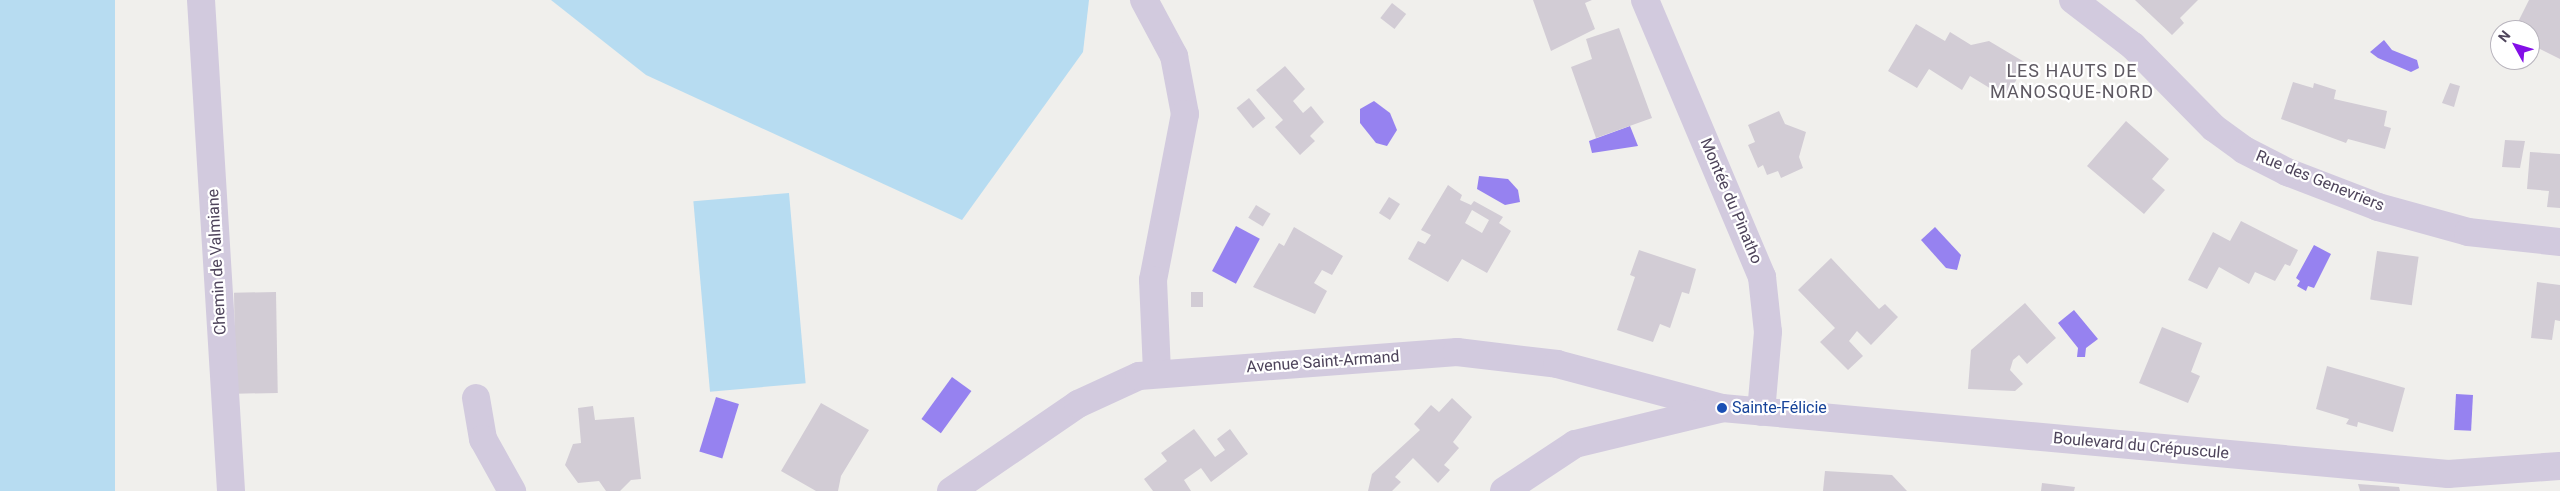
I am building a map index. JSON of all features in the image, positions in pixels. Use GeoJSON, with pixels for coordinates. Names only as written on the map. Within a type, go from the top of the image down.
{"type":"FeatureCollection","features":[{"type":"Feature","properties":{"kind":"street","name":"Chemin de Valmiane"},"geometry":{"type":"LineString","coordinates":[[201,0],[205,33],[231,491]]}},
{"type":"Feature","properties":{"kind":"street"},"geometry":{"type":"LineString","coordinates":[[1144,0],[1174,56],[1186,114],[1153,280],[1157,372]]}},
{"type":"Feature","properties":{"kind":"street","name":"Montée du Pinatho"},"geometry":{"type":"LineString","coordinates":[[1645,0],[1762,277],[1768,332],[1762,412]]}},
{"type":"Feature","properties":{"kind":"street","name":"Rue des Genevriers"},"geometry":{"type":"LineString","coordinates":[[2074,0],[2132,46],[2214,128],[2244,150],[2287,172],[2378,206],[2468,232],[2560,242]]}},
{"type":"Feature","properties":{"kind":"street","name":"Avenue Saint-Armand"},"geometry":{"type":"LineString","coordinates":[[950,491],[1078,404],[1122,383],[1157,372],[1458,352],[1557,364],[1722,408]]}},
{"type":"Feature","properties":{"kind":"street"},"geometry":{"type":"LineString","coordinates":[[476,398],[483,439],[512,491]]}},
{"type":"Feature","properties":{"kind":"street"},"geometry":{"type":"LineString","coordinates":[[1504,491],[1575,444],[1722,408]]}},
{"type":"Feature","properties":{"kind":"street","name":"Boulevard du Crépuscule"},"geometry":{"type":"LineString","coordinates":[[1722,408],[2448,474],[2560,466]]}},
{"type":"Feature","properties":{"kind":"shaded area"},"geometry":{"type":"Polygon","coordinates":[[[0,0],[115,0],[115,491],[0,491],[0,0]]]}},
{"type":"Feature","properties":{"kind":"shaded area"},"geometry":{"type":"Polygon","coordinates":[[[551,0],[1089,0],[1083,52],[962,220],[646,75],[551,0]]]}},
{"type":"Feature","properties":{"kind":"shaded area"},"geometry":{"type":"Polygon","coordinates":[[[2384,40],[2392,50],[2417,60],[2419,68],[2411,72],[2378,58],[2370,52],[2384,40]]]}},
{"type":"Feature","properties":{"kind":"shaded area"},"geometry":{"type":"Polygon","coordinates":[[[1374,101],[1390,113],[1397,130],[1387,146],[1376,143],[1360,123],[1360,109],[1374,101]]]}},
{"type":"Feature","properties":{"kind":"shaded area"},"geometry":{"type":"Polygon","coordinates":[[[1630,126],[1638,146],[1592,153],[1589,141],[1630,126]]]}},
{"type":"Feature","properties":{"kind":"shaded area"},"geometry":{"type":"Polygon","coordinates":[[[1479,176],[1508,179],[1518,190],[1520,202],[1505,205],[1477,189],[1479,176]]]}},
{"type":"Feature","properties":{"kind":"shaded area"},"geometry":{"type":"Polygon","coordinates":[[[789,193],[806,383],[710,392],[693,201],[789,193]]]}},
{"type":"Feature","properties":{"kind":"shaded area"},"geometry":{"type":"Polygon","coordinates":[[[1236,226],[1260,239],[1236,284],[1212,271],[1236,226]]]}},
{"type":"Feature","properties":{"kind":"shaded area"},"geometry":{"type":"Polygon","coordinates":[[[1935,227],[1961,255],[1957,270],[1946,268],[1921,240],[1935,227]]]}},
{"type":"Feature","properties":{"kind":"shaded area"},"geometry":{"type":"Polygon","coordinates":[[[2314,245],[2331,254],[2314,288],[2308,286],[2306,291],[2297,286],[2300,281],[2296,278],[2314,245]]]}},
{"type":"Feature","properties":{"kind":"shaded area"},"geometry":{"type":"Polygon","coordinates":[[[2074,310],[2098,339],[2086,348],[2085,357],[2077,357],[2078,348],[2058,323],[2074,310]]]}},
{"type":"Feature","properties":{"kind":"shaded area"},"geometry":{"type":"Polygon","coordinates":[[[952,377],[971,391],[941,433],[921,419],[952,377]]]}},
{"type":"Feature","properties":{"kind":"shaded area"},"geometry":{"type":"Polygon","coordinates":[[[2456,394],[2473,395],[2471,431],[2454,430],[2456,394]]]}},
{"type":"Feature","properties":{"kind":"shaded area"},"geometry":{"type":"Polygon","coordinates":[[[716,397],[739,404],[722,459],[699,452],[716,397]]]}},
{"type":"Feature","properties":{"kind":"building"},"geometry":{"type":"Polygon","coordinates":[[[1533,0],[1592,0],[1585,3],[1595,29],[1551,51],[1533,0]]]}},
{"type":"Feature","properties":{"kind":"building"},"geometry":{"type":"Polygon","coordinates":[[[2135,0],[2198,0],[2180,18],[2184,23],[2172,35],[2135,0]]]}},
{"type":"Feature","properties":{"kind":"building"},"geometry":{"type":"Polygon","coordinates":[[[2529,0],[2560,0],[2560,59],[2540,49],[2540,20],[2519,20],[2529,0]]]}},
{"type":"Feature","properties":{"kind":"building"},"geometry":{"type":"Polygon","coordinates":[[[1392,3],[1406,14],[1394,29],[1380,18],[1392,3]]]}},
{"type":"Feature","properties":{"kind":"building"},"geometry":{"type":"Polygon","coordinates":[[[1916,24],[1945,41],[1950,32],[1971,45],[1989,41],[2026,63],[2006,98],[1970,76],[1962,90],[1929,69],[1917,88],[1888,71],[1916,24]]]}},
{"type":"Feature","properties":{"kind":"building"},"geometry":{"type":"Polygon","coordinates":[[[1619,28],[1652,118],[1596,138],[1571,67],[1592,59],[1586,39],[1619,28]]]}},
{"type":"Feature","properties":{"kind":"building"},"geometry":{"type":"Polygon","coordinates":[[[1285,66],[1305,89],[1293,101],[1303,113],[1311,106],[1324,122],[1310,136],[1315,141],[1300,155],[1275,127],[1283,120],[1256,90],[1285,66]]]}},
{"type":"Feature","properties":{"kind":"building"},"geometry":{"type":"Polygon","coordinates":[[[2293,82],[2313,88],[2314,83],[2336,90],[2334,99],[2387,111],[2384,126],[2391,128],[2385,149],[2348,139],[2346,143],[2281,119],[2293,82]]]}},
{"type":"Feature","properties":{"kind":"building"},"geometry":{"type":"Polygon","coordinates":[[[2450,83],[2460,86],[2454,107],[2442,103],[2450,83]]]}},
{"type":"Feature","properties":{"kind":"building"},"geometry":{"type":"Polygon","coordinates":[[[1249,98],[1265,118],[1253,128],[1237,108],[1249,98]]]}},
{"type":"Feature","properties":{"kind":"building"},"geometry":{"type":"Polygon","coordinates":[[[1779,111],[1785,124],[1806,132],[1799,157],[1803,168],[1781,178],[1778,171],[1767,175],[1763,165],[1758,168],[1748,145],[1755,142],[1748,125],[1779,111]]]}},
{"type":"Feature","properties":{"kind":"building"},"geometry":{"type":"Polygon","coordinates":[[[2126,121],[2169,159],[2152,179],[2165,190],[2144,214],[2087,166],[2126,121]]]}},
{"type":"Feature","properties":{"kind":"building"},"geometry":{"type":"Polygon","coordinates":[[[2505,140],[2525,141],[2520,168],[2502,167],[2505,140]]]}},
{"type":"Feature","properties":{"kind":"building"},"geometry":{"type":"Polygon","coordinates":[[[2530,152],[2560,154],[2560,208],[2547,207],[2549,191],[2527,189],[2530,152]]]}},
{"type":"Feature","properties":{"kind":"building"},"geometry":{"type":"Polygon","coordinates":[[[1448,185],[1462,195],[1460,200],[1471,205],[1474,201],[1503,217],[1499,223],[1511,231],[1487,273],[1462,259],[1448,282],[1408,259],[1418,241],[1425,244],[1431,235],[1421,230],[1448,185]],[[1472,210],[1465,223],[1482,233],[1489,220],[1472,210]]]}},
{"type":"Feature","properties":{"kind":"building"},"geometry":{"type":"Polygon","coordinates":[[[1389,197],[1400,204],[1390,220],[1379,213],[1389,197]]]}},
{"type":"Feature","properties":{"kind":"building"},"geometry":{"type":"Polygon","coordinates":[[[1256,205],[1271,214],[1263,227],[1248,218],[1256,205]]]}},
{"type":"Feature","properties":{"kind":"building"},"geometry":{"type":"Polygon","coordinates":[[[2241,221],[2298,250],[2290,266],[2285,264],[2275,281],[2255,272],[2249,284],[2219,267],[2207,289],[2188,280],[2213,232],[2230,241],[2241,221]]]}},
{"type":"Feature","properties":{"kind":"building"},"geometry":{"type":"Polygon","coordinates":[[[1294,227],[1343,256],[1332,275],[1322,270],[1314,283],[1327,291],[1315,314],[1253,287],[1279,243],[1284,246],[1294,227]]]}},
{"type":"Feature","properties":{"kind":"building"},"geometry":{"type":"Polygon","coordinates":[[[1639,250],[1696,269],[1689,294],[1682,292],[1670,328],[1660,324],[1653,342],[1617,330],[1635,277],[1630,275],[1639,250]]]}},
{"type":"Feature","properties":{"kind":"building"},"geometry":{"type":"Polygon","coordinates":[[[2377,251],[2419,257],[2412,305],[2370,300],[2377,251]]]}},
{"type":"Feature","properties":{"kind":"building"},"geometry":{"type":"Polygon","coordinates":[[[1831,258],[1879,309],[1885,304],[1898,317],[1871,345],[1857,331],[1849,341],[1863,356],[1848,370],[1820,342],[1835,328],[1798,290],[1831,258]]]}},
{"type":"Feature","properties":{"kind":"building"},"geometry":{"type":"Polygon","coordinates":[[[2537,282],[2560,285],[2560,321],[2555,320],[2552,340],[2531,338],[2537,282]]]}},
{"type":"Feature","properties":{"kind":"building"},"geometry":{"type":"Polygon","coordinates":[[[276,292],[278,393],[236,394],[234,293],[276,292]]]}},
{"type":"Feature","properties":{"kind":"building"},"geometry":{"type":"Polygon","coordinates":[[[1191,292],[1203,292],[1203,307],[1191,307],[1191,292]]]}},
{"type":"Feature","properties":{"kind":"building"},"geometry":{"type":"Polygon","coordinates":[[[2025,303],[2056,338],[2027,364],[2019,355],[2013,360],[2010,370],[2023,384],[2015,391],[1968,389],[1971,350],[2025,303]]]}},
{"type":"Feature","properties":{"kind":"building"},"geometry":{"type":"Polygon","coordinates":[[[2162,327],[2202,343],[2191,372],[2200,376],[2188,403],[2139,383],[2162,327]]]}},
{"type":"Feature","properties":{"kind":"building"},"geometry":{"type":"Polygon","coordinates":[[[2327,366],[2405,388],[2393,432],[2358,422],[2357,427],[2346,424],[2349,419],[2316,409],[2327,366]]]}},
{"type":"Feature","properties":{"kind":"building"},"geometry":{"type":"Polygon","coordinates":[[[1452,398],[1472,417],[1453,442],[1459,448],[1444,465],[1450,470],[1438,483],[1413,458],[1395,477],[1401,482],[1392,491],[1368,491],[1372,474],[1420,430],[1414,424],[1431,405],[1439,412],[1452,398]]]}},
{"type":"Feature","properties":{"kind":"building"},"geometry":{"type":"Polygon","coordinates":[[[821,403],[869,430],[841,476],[838,491],[816,491],[781,471],[821,403]]]}},
{"type":"Feature","properties":{"kind":"building"},"geometry":{"type":"Polygon","coordinates":[[[593,406],[595,420],[634,417],[641,479],[631,480],[620,491],[606,491],[599,481],[578,483],[565,465],[573,444],[581,443],[578,408],[593,406]]]}},
{"type":"Feature","properties":{"kind":"building"},"geometry":{"type":"Polygon","coordinates":[[[1194,429],[1215,457],[1225,450],[1217,439],[1230,429],[1248,454],[1211,482],[1201,468],[1184,480],[1191,491],[1153,491],[1144,479],[1167,461],[1161,453],[1194,429]]]}},
{"type":"Feature","properties":{"kind":"building"},"geometry":{"type":"Polygon","coordinates":[[[1825,471],[1892,475],[1907,491],[1823,491],[1825,471]]]}},
{"type":"Feature","properties":{"kind":"building"},"geometry":{"type":"Polygon","coordinates":[[[2042,483],[2075,487],[2074,491],[2041,491],[2042,483]]]}},
{"type":"Feature","properties":{"kind":"building"},"geometry":{"type":"Polygon","coordinates":[[[2358,484],[2399,487],[2400,491],[2360,491],[2358,484]]]}},
{"type":"Feature","properties":{"kind":"place","name":"Sainte-Félicie"},"geometry":{"type":"Point","coordinates":[1722,408]}},
{"type":"Feature","properties":{"kind":"district","name":"LES HAUTS DE MANOSQUE-NORD"},"geometry":{"type":"Point","coordinates":[2072,82]}}]}
